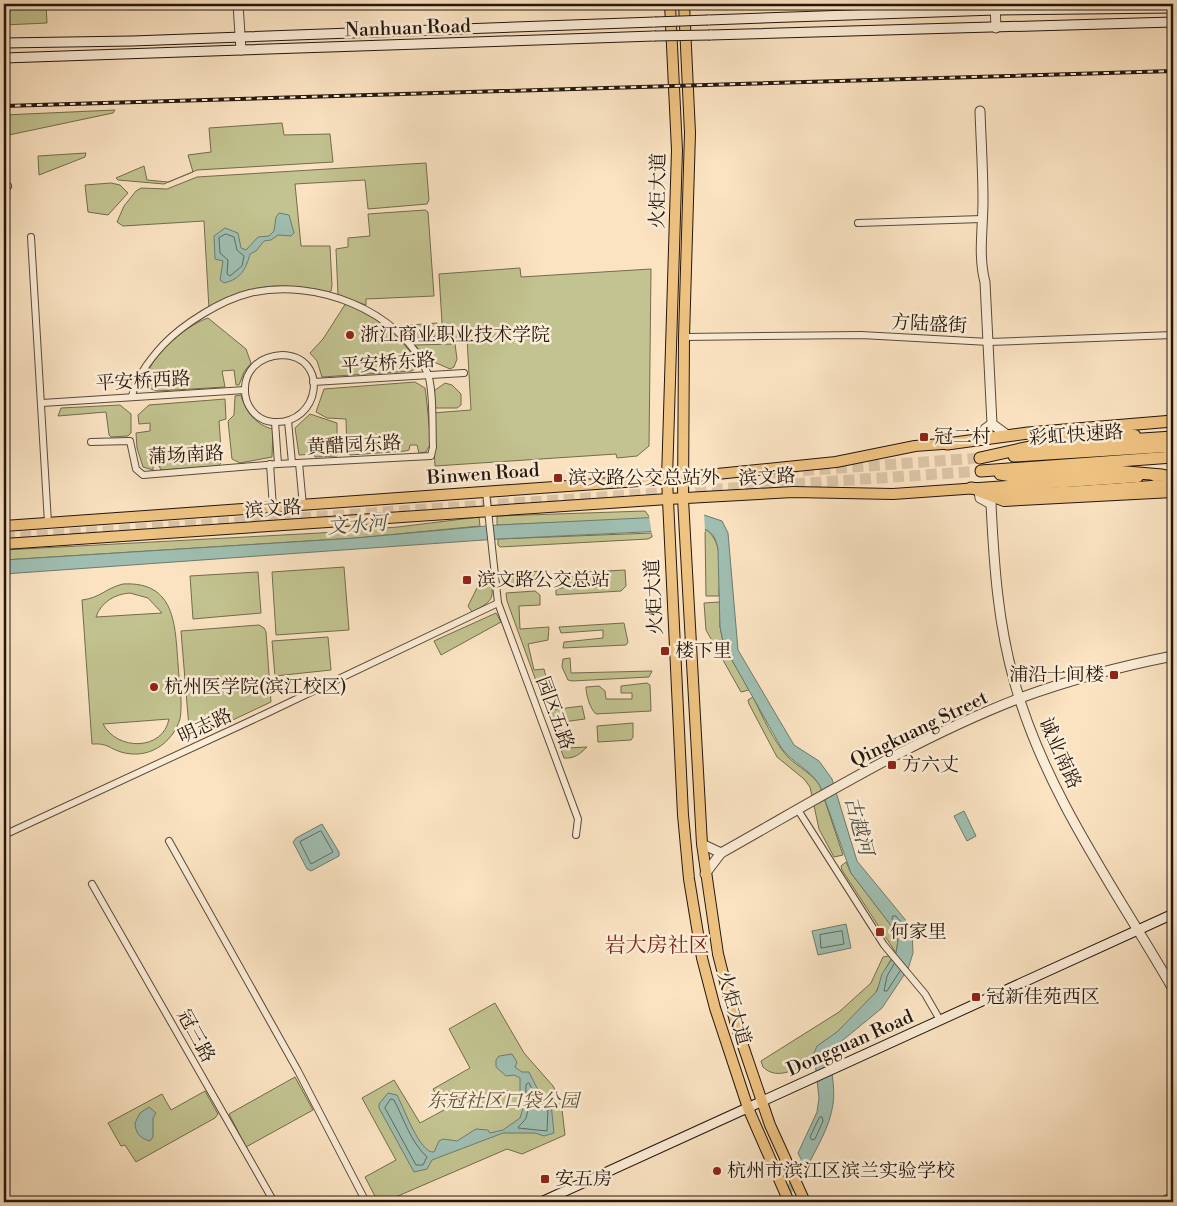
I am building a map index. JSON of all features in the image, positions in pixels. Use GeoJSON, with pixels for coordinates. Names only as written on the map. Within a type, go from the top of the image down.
{"type":"FeatureCollection","features":[{"type":"Feature","properties":{"kind":"highway"},"geometry":{"type":"LineString","coordinates":[[947,444],[1007,435],[1173,421]]}},
{"type":"Feature","properties":{"kind":"highway","name":"彩虹快速路"},"geometry":{"type":"LineString","coordinates":[[1173,437],[1034,446],[980,458],[1173,446]]}},
{"type":"Feature","properties":{"kind":"highway","name":"彩虹快速路"},"geometry":{"type":"LineString","coordinates":[[1168,475],[1115,472],[1018,477],[981,471],[1173,458]]}},
{"type":"Feature","properties":{"kind":"highway"},"geometry":{"type":"LineString","coordinates":[[975,490],[1004,494],[1038,495],[1173,485]]}},
{"type":"Feature","properties":{"kind":"main road"},"geometry":{"type":"LineString","coordinates":[[238,4],[241,50]]}},
{"type":"Feature","properties":{"kind":"main road","name":"火炬大道"},"geometry":{"type":"LineString","coordinates":[[670,4],[677,150],[667,479],[668,536],[689,879],[700,949],[715,1008],[748,1108],[790,1202]]}},
{"type":"Feature","properties":{"kind":"main road","name":"火炬大道"},"geometry":{"type":"LineString","coordinates":[[684,4],[690,133],[684,337],[683,499],[698,786],[705,874],[718,954],[730,1003],[762,1101],[785,1162],[805,1202]]}},
{"type":"Feature","properties":{"kind":"main road"},"geometry":{"type":"LineString","coordinates":[[995,7],[996,28]]}},
{"type":"Feature","properties":{"kind":"main road","name":"Nanhuan Road"},"geometry":{"type":"LineString","coordinates":[[4,43],[240,38],[995,7],[1173,8]]}},
{"type":"Feature","properties":{"kind":"main road","name":"Nanhuan Road"},"geometry":{"type":"LineString","coordinates":[[4,58],[654,36],[1173,22]]}},
{"type":"Feature","properties":{"kind":"main road"},"geometry":{"type":"LineString","coordinates":[[980,112],[982,272],[985,282],[992,424]]}},
{"type":"Feature","properties":{"kind":"main road"},"geometry":{"type":"LineString","coordinates":[[992,424],[1007,435]]}},
{"type":"Feature","properties":{"kind":"main road"},"geometry":{"type":"LineString","coordinates":[[979,439],[984,428],[992,424]]}},
{"type":"Feature","properties":{"kind":"main road","name":"Binwen Road"},"geometry":{"type":"LineString","coordinates":[[4,526],[667,479],[836,462],[915,446],[1091,434],[1173,437]]}},
{"type":"Feature","properties":{"kind":"main road","name":"滨文路"},"geometry":{"type":"LineString","coordinates":[[4,544],[488,515],[668,499],[793,492],[893,494],[975,490],[1168,475]]}},
{"type":"Feature","properties":{"kind":"main road"},"geometry":{"type":"LineString","coordinates":[[975,490],[996,502],[1173,492]]}},
{"type":"Feature","properties":{"kind":"main road","name":"诚业南路"},"geometry":{"type":"LineString","coordinates":[[996,502],[995,580],[1005,646],[1019,699],[1054,784],[1105,875],[1139,929],[1173,989]]}},
{"type":"Feature","properties":{"kind":"main road","name":"Qingkuang Street"},"geometry":{"type":"LineString","coordinates":[[705,874],[721,853],[840,786],[946,731],[1019,699],[1112,670],[1173,656]]}},
{"type":"Feature","properties":{"kind":"main road"},"geometry":{"type":"LineString","coordinates":[[682,786],[691,782],[698,786]]}},
{"type":"Feature","properties":{"kind":"main road"},"geometry":{"type":"LineString","coordinates":[[702,844],[721,853]]}},
{"type":"Feature","properties":{"kind":"main road","name":"Dongguan Road"},"geometry":{"type":"LineString","coordinates":[[541,1202],[1173,914]]}},
{"type":"Feature","properties":{"kind":"main road"},"geometry":{"type":"LineString","coordinates":[[1163,1202],[1173,1197]]}},
{"type":"Feature","properties":{"kind":"street"},"geometry":{"type":"LineString","coordinates":[[858,223],[982,219]]}},
{"type":"Feature","properties":{"kind":"street"},"geometry":{"type":"LineString","coordinates":[[31,237],[48,523]]}},
{"type":"Feature","properties":{"kind":"street"},"geometry":{"type":"LineString","coordinates":[[132,396],[134,388],[155,354],[173,335],[197,317],[250,293],[281,290],[308,292],[349,301],[365,309],[390,325],[403,338],[424,364],[429,375]]}},
{"type":"Feature","properties":{"kind":"street","name":"方陆盛街"},"geometry":{"type":"LineString","coordinates":[[684,337],[860,334],[988,342],[1173,336]]}},
{"type":"Feature","properties":{"kind":"street"},"geometry":{"type":"LineString","coordinates":[[287,355],[307,364],[314,382],[310,403],[298,417],[288,421],[275,422],[257,416],[248,402],[245,390],[246,380],[254,364],[272,356],[287,355]]}},
{"type":"Feature","properties":{"kind":"street","name":"平安桥东路"},"geometry":{"type":"LineString","coordinates":[[314,382],[464,373]]}},
{"type":"Feature","properties":{"kind":"street","name":"黄醋园东路"},"geometry":{"type":"LineString","coordinates":[[278,464],[431,456],[434,447],[429,375]]}},
{"type":"Feature","properties":{"kind":"street","name":"平安桥西路"},"geometry":{"type":"LineString","coordinates":[[42,403],[245,390]]}},
{"type":"Feature","properties":{"kind":"street"},"geometry":{"type":"LineString","coordinates":[[288,421],[302,506]]}},
{"type":"Feature","properties":{"kind":"street"},"geometry":{"type":"LineString","coordinates":[[275,422],[278,464]]}},
{"type":"Feature","properties":{"kind":"street","name":"蒲场南路"},"geometry":{"type":"LineString","coordinates":[[91,442],[130,440],[136,469],[143,475],[278,464]]}},
{"type":"Feature","properties":{"kind":"street"},"geometry":{"type":"LineString","coordinates":[[270,464],[273,508]]}},
{"type":"Feature","properties":{"kind":"street","name":"园区五路"},"geometry":{"type":"LineString","coordinates":[[486,492],[498,604],[578,819],[576,834]]}},
{"type":"Feature","properties":{"kind":"street","name":"明志路"},"geometry":{"type":"LineString","coordinates":[[4,835],[263,716],[498,604]]}},
{"type":"Feature","properties":{"kind":"street"},"geometry":{"type":"LineString","coordinates":[[798,810],[884,945],[925,994],[940,1020]]}},
{"type":"Feature","properties":{"kind":"street"},"geometry":{"type":"LineString","coordinates":[[169,842],[298,1072],[366,1202]]}},
{"type":"Feature","properties":{"kind":"street","name":"冠三路"},"geometry":{"type":"LineString","coordinates":[[92,884],[274,1202]]}},
{"type":"Feature","properties":{"kind":"green space"},"geometry":{"type":"Polygon","coordinates":[[[4,4],[46,4],[47,23],[4,25],[4,4]]]}},
{"type":"Feature","properties":{"kind":"green space"},"geometry":{"type":"Polygon","coordinates":[[[115,110],[113,113],[4,136],[4,115],[115,110]]]}},
{"type":"Feature","properties":{"kind":"green space"},"geometry":{"type":"Polygon","coordinates":[[[282,123],[284,135],[330,134],[333,162],[197,170],[193,172],[188,155],[211,152],[209,128],[282,123]]]}},
{"type":"Feature","properties":{"kind":"green space"},"geometry":{"type":"Polygon","coordinates":[[[86,153],[85,157],[39,175],[38,156],[86,153]]]}},
{"type":"Feature","properties":{"kind":"green space"},"geometry":{"type":"Polygon","coordinates":[[[426,163],[429,200],[427,204],[368,209],[365,180],[295,184],[301,246],[330,246],[332,285],[331,291],[326,294],[293,287],[265,287],[239,294],[209,309],[204,221],[123,226],[117,222],[124,206],[136,191],[141,188],[167,189],[197,177],[426,163]]]}},
{"type":"Feature","properties":{"kind":"green space"},"geometry":{"type":"Polygon","coordinates":[[[144,166],[147,180],[168,182],[180,177],[164,184],[118,180],[116,178],[144,166]]]}},
{"type":"Feature","properties":{"kind":"green space"},"geometry":{"type":"Polygon","coordinates":[[[111,183],[120,185],[128,193],[108,215],[88,212],[85,185],[111,183]]]}},
{"type":"Feature","properties":{"kind":"green space"},"geometry":{"type":"Polygon","coordinates":[[[425,210],[428,212],[434,296],[366,299],[366,305],[338,295],[336,249],[348,247],[348,238],[370,236],[368,214],[425,210]]]}},
{"type":"Feature","properties":{"kind":"green space"},"geometry":{"type":"Polygon","coordinates":[[[520,268],[521,277],[651,269],[649,446],[637,456],[617,458],[616,454],[435,466],[432,413],[471,410],[467,338],[443,339],[439,274],[520,268]]]}},
{"type":"Feature","properties":{"kind":"green space"},"geometry":{"type":"Polygon","coordinates":[[[346,303],[388,326],[415,357],[418,362],[416,368],[412,371],[322,377],[317,361],[310,353],[323,339],[346,303]]]}},
{"type":"Feature","properties":{"kind":"green space"},"geometry":{"type":"Polygon","coordinates":[[[208,318],[246,349],[251,363],[244,372],[239,385],[236,385],[234,370],[222,371],[225,387],[157,391],[146,387],[146,377],[158,356],[177,336],[208,318]]]}},
{"type":"Feature","properties":{"kind":"green space"},"geometry":{"type":"Polygon","coordinates":[[[437,323],[438,336],[411,339],[398,326],[437,323]]]}},
{"type":"Feature","properties":{"kind":"green space"},"geometry":{"type":"Polygon","coordinates":[[[455,344],[457,359],[454,367],[450,369],[427,359],[415,345],[455,344]]]}},
{"type":"Feature","properties":{"kind":"green space"},"geometry":{"type":"Polygon","coordinates":[[[415,382],[425,388],[431,443],[426,452],[419,453],[417,445],[410,445],[409,450],[405,451],[350,455],[347,451],[346,419],[327,418],[316,412],[324,389],[415,382]]]}},
{"type":"Feature","properties":{"kind":"green space"},"geometry":{"type":"Polygon","coordinates":[[[445,383],[452,385],[461,394],[461,405],[457,408],[435,408],[434,391],[445,383]]]}},
{"type":"Feature","properties":{"kind":"green space"},"geometry":{"type":"Polygon","coordinates":[[[241,395],[245,407],[252,417],[262,425],[273,429],[272,457],[240,463],[232,459],[228,421],[234,415],[235,396],[241,395]]]}},
{"type":"Feature","properties":{"kind":"green space"},"geometry":{"type":"Polygon","coordinates":[[[225,399],[226,419],[219,421],[222,462],[218,466],[161,470],[157,461],[153,462],[153,470],[143,467],[137,448],[136,433],[150,431],[150,423],[139,424],[138,415],[149,405],[225,399]]]}},
{"type":"Feature","properties":{"kind":"green space"},"geometry":{"type":"Polygon","coordinates":[[[120,405],[131,414],[131,433],[128,436],[111,437],[109,435],[106,412],[58,416],[61,408],[120,405]]]}},
{"type":"Feature","properties":{"kind":"green space"},"geometry":{"type":"Polygon","coordinates":[[[310,414],[337,423],[337,456],[315,457],[314,454],[299,455],[295,428],[310,414]]]}},
{"type":"Feature","properties":{"kind":"green space"},"geometry":{"type":"Polygon","coordinates":[[[645,511],[651,519],[497,525],[497,516],[645,511]]]}},
{"type":"Feature","properties":{"kind":"green space"},"geometry":{"type":"Polygon","coordinates":[[[479,517],[480,526],[356,538],[4,560],[4,550],[320,533],[398,527],[479,517]]]}},
{"type":"Feature","properties":{"kind":"green space"},"geometry":{"type":"Polygon","coordinates":[[[705,529],[716,542],[720,559],[719,596],[706,596],[705,529]]]}},
{"type":"Feature","properties":{"kind":"green space"},"geometry":{"type":"Polygon","coordinates":[[[652,533],[652,537],[648,539],[500,547],[498,545],[498,539],[652,533]]]}},
{"type":"Feature","properties":{"kind":"green space"},"geometry":{"type":"Polygon","coordinates":[[[344,567],[349,630],[276,635],[272,572],[344,567]]]}},
{"type":"Feature","properties":{"kind":"green space"},"geometry":{"type":"Polygon","coordinates":[[[625,570],[626,586],[621,591],[556,595],[556,589],[567,587],[566,581],[554,581],[553,574],[625,570]]]}},
{"type":"Feature","properties":{"kind":"green space"},"geometry":{"type":"Polygon","coordinates":[[[543,571],[544,581],[506,584],[504,573],[543,571]]]}},
{"type":"Feature","properties":{"kind":"green space"},"geometry":{"type":"Polygon","coordinates":[[[258,572],[261,613],[193,619],[190,576],[258,572]]]}},
{"type":"Feature","properties":{"kind":"green space"},"geometry":{"type":"Polygon","coordinates":[[[485,572],[489,573],[492,588],[491,597],[489,601],[472,612],[468,606],[485,572]]]}},
{"type":"Feature","properties":{"kind":"green space"},"geometry":{"type":"Polygon","coordinates":[[[123,584],[140,585],[154,590],[163,598],[169,609],[176,635],[181,698],[180,719],[165,743],[149,752],[140,754],[121,752],[105,745],[92,744],[82,600],[94,597],[123,584]],[[130,593],[119,595],[109,600],[101,607],[96,617],[162,613],[148,598],[130,593]],[[169,719],[103,724],[118,739],[128,743],[139,744],[149,742],[158,737],[165,730],[169,719]]]}},
{"type":"Feature","properties":{"kind":"green space"},"geometry":{"type":"Polygon","coordinates":[[[535,591],[540,595],[540,605],[519,606],[520,629],[549,627],[548,640],[528,644],[534,670],[544,669],[547,681],[540,683],[550,710],[582,706],[585,719],[555,723],[558,731],[564,730],[567,748],[587,747],[571,758],[564,758],[507,601],[506,593],[535,591]]]}},
{"type":"Feature","properties":{"kind":"green space"},"geometry":{"type":"Polygon","coordinates":[[[720,602],[720,627],[724,646],[749,690],[741,692],[706,630],[704,603],[720,602]]]}},
{"type":"Feature","properties":{"kind":"green space"},"geometry":{"type":"Polygon","coordinates":[[[496,613],[501,622],[441,655],[434,641],[496,613]]]}},
{"type":"Feature","properties":{"kind":"green space"},"geometry":{"type":"Polygon","coordinates":[[[624,623],[628,642],[626,645],[563,648],[564,642],[603,638],[603,630],[561,633],[559,627],[624,623]]]}},
{"type":"Feature","properties":{"kind":"green space"},"geometry":{"type":"Polygon","coordinates":[[[259,625],[266,632],[271,702],[190,740],[181,631],[259,625]]]}},
{"type":"Feature","properties":{"kind":"green space"},"geometry":{"type":"Polygon","coordinates":[[[328,637],[331,670],[275,676],[272,641],[328,637]]]}},
{"type":"Feature","properties":{"kind":"green space"},"geometry":{"type":"Polygon","coordinates":[[[570,658],[571,673],[652,671],[649,677],[572,681],[568,680],[562,667],[563,659],[570,658]]]}},
{"type":"Feature","properties":{"kind":"green space"},"geometry":{"type":"Polygon","coordinates":[[[647,683],[650,685],[651,711],[596,714],[590,705],[586,687],[599,686],[605,691],[606,699],[632,699],[632,693],[621,693],[621,686],[647,683]]]}},
{"type":"Feature","properties":{"kind":"green space"},"geometry":{"type":"Polygon","coordinates":[[[753,697],[769,729],[783,751],[820,786],[843,855],[834,857],[819,829],[810,787],[804,779],[777,757],[749,704],[748,700],[753,697]]]}},
{"type":"Feature","properties":{"kind":"green space"},"geometry":{"type":"Polygon","coordinates":[[[633,723],[633,737],[631,740],[598,742],[597,726],[633,723]]]}},
{"type":"Feature","properties":{"kind":"green space"},"geometry":{"type":"Polygon","coordinates":[[[846,862],[851,873],[896,932],[898,941],[896,953],[842,870],[841,866],[846,862]]]}},
{"type":"Feature","properties":{"kind":"green space"},"geometry":{"type":"Polygon","coordinates":[[[888,956],[892,958],[874,994],[865,1006],[818,1047],[815,1060],[789,1072],[782,1073],[775,1073],[763,1067],[761,1061],[839,1012],[871,983],[883,957],[888,956]]]}},
{"type":"Feature","properties":{"kind":"green space","name":"东冠社区口袋公园"},"geometry":{"type":"Polygon","coordinates":[[[495,1003],[524,1053],[553,1086],[561,1101],[565,1135],[522,1154],[507,1149],[384,1202],[378,1202],[365,1177],[396,1160],[362,1098],[394,1080],[420,1123],[444,1110],[433,1089],[470,1068],[449,1029],[495,1003]]]}},
{"type":"Feature","properties":{"kind":"green space"},"geometry":{"type":"Polygon","coordinates":[[[295,1077],[313,1110],[246,1147],[229,1114],[295,1077]]]}},
{"type":"Feature","properties":{"kind":"green space"},"geometry":{"type":"Polygon","coordinates":[[[205,1091],[218,1114],[215,1118],[136,1162],[125,1145],[121,1146],[108,1123],[162,1094],[171,1110],[205,1091]]]}},
{"type":"Feature","properties":{"kind":"water"},"geometry":{"type":"Polygon","coordinates":[[[279,213],[289,215],[294,233],[291,236],[278,235],[271,240],[264,241],[256,251],[250,254],[247,264],[239,276],[224,283],[220,280],[223,261],[215,259],[214,236],[225,228],[238,233],[241,248],[246,250],[258,237],[269,236],[274,231],[276,217],[279,213]]]}},
{"type":"Feature","properties":{"kind":"water"},"geometry":{"type":"Polygon","coordinates":[[[704,515],[722,521],[728,533],[738,650],[794,745],[819,761],[832,779],[857,861],[908,923],[912,932],[913,953],[908,969],[882,1008],[832,1049],[831,1063],[834,1097],[831,1113],[822,1138],[806,1169],[798,1153],[817,1112],[819,1098],[814,1053],[817,1046],[837,1032],[877,991],[882,974],[896,953],[898,941],[896,932],[851,873],[820,786],[812,775],[782,749],[724,646],[720,627],[718,549],[711,533],[705,529],[498,539],[4,574],[4,560],[356,538],[497,525],[704,515]]]}},
{"type":"Feature","properties":{"kind":"water"},"geometry":{"type":"Polygon","coordinates":[[[964,811],[976,836],[967,841],[954,816],[964,811]]]}},
{"type":"Feature","properties":{"kind":"water"},"geometry":{"type":"Polygon","coordinates":[[[322,824],[339,852],[339,856],[311,871],[307,869],[293,842],[296,838],[322,824]]]}},
{"type":"Feature","properties":{"kind":"water"},"geometry":{"type":"Polygon","coordinates":[[[846,924],[851,948],[818,955],[812,931],[846,924]]]}},
{"type":"Feature","properties":{"kind":"water"},"geometry":{"type":"Polygon","coordinates":[[[512,1054],[517,1062],[515,1067],[522,1072],[529,1072],[542,1098],[551,1104],[554,1133],[544,1136],[535,1133],[503,1133],[432,1160],[427,1169],[414,1172],[379,1108],[379,1104],[388,1093],[397,1095],[423,1146],[429,1151],[434,1152],[439,1141],[443,1139],[457,1141],[476,1129],[488,1130],[490,1133],[503,1130],[520,1118],[523,1108],[520,1100],[520,1078],[514,1075],[506,1076],[496,1067],[496,1060],[499,1056],[512,1054]]]}},
{"type":"Feature","properties":{"kind":"water"},"geometry":{"type":"Polygon","coordinates":[[[149,1107],[156,1113],[153,1118],[153,1137],[150,1141],[143,1139],[139,1135],[135,1123],[140,1113],[149,1107]]]}},
{"type":"Feature","properties":{"kind":"pier"},"geometry":{"type":"Polygon","coordinates":[[[704,512],[705,532],[652,535],[649,516],[704,512]]]}},
{"type":"Feature","properties":{"kind":"waterway","name":"古越河"},"geometry":{"type":"LineString","coordinates":[[785,1199],[807,1154]]}},
{"type":"Feature","properties":{"kind":"tunnel"},"geometry":{"type":"LineString","coordinates":[[770,473],[980,458]]}},
{"type":"Feature","properties":{"kind":"tunnel"},"geometry":{"type":"LineString","coordinates":[[4,538],[981,471]]}},
{"type":"Feature","properties":{"kind":"railway"},"geometry":{"type":"LineString","coordinates":[[4,106],[1173,71]]}},
{"type":"Feature","properties":{"kind":"place","name":"浙江商业职业技术学院"},"geometry":{"type":"Point","coordinates":[350,335]}},
{"type":"Feature","properties":{"kind":"place","name":"冠二村"},"geometry":{"type":"Point","coordinates":[924,437]}},
{"type":"Feature","properties":{"kind":"place","name":"滨文路公交总站外"},"geometry":{"type":"Point","coordinates":[558,478]}},
{"type":"Feature","properties":{"kind":"place","name":"滨文路公交总站"},"geometry":{"type":"Point","coordinates":[467,580]}},
{"type":"Feature","properties":{"kind":"place","name":"楼下里"},"geometry":{"type":"Point","coordinates":[665,651]}},
{"type":"Feature","properties":{"kind":"place","name":"浦沿十间楼"},"geometry":{"type":"Point","coordinates":[1114,675]}},
{"type":"Feature","properties":{"kind":"place","name":"杭州医学院(滨江校区)"},"geometry":{"type":"Point","coordinates":[154,687]}},
{"type":"Feature","properties":{"kind":"place","name":"方六丈"},"geometry":{"type":"Point","coordinates":[892,765]}},
{"type":"Feature","properties":{"kind":"place","name":"何家里"},"geometry":{"type":"Point","coordinates":[880,932]}},
{"type":"Feature","properties":{"kind":"place","name":"冠新佳苑西区"},"geometry":{"type":"Point","coordinates":[976,997]}},
{"type":"Feature","properties":{"kind":"place","name":"杭州市滨江区滨兰实验学校"},"geometry":{"type":"Point","coordinates":[717,1171]}},
{"type":"Feature","properties":{"kind":"place","name":"安五房"},"geometry":{"type":"Point","coordinates":[545,1179]}},
{"type":"Feature","properties":{"kind":"district","name":"岩大房社区"},"geometry":{"type":"Point","coordinates":[657,946]}},
{"type":"Feature","properties":{"kind":"water label","name":"文水河"},"geometry":{"type":"Point","coordinates":[357,526]}}]}
